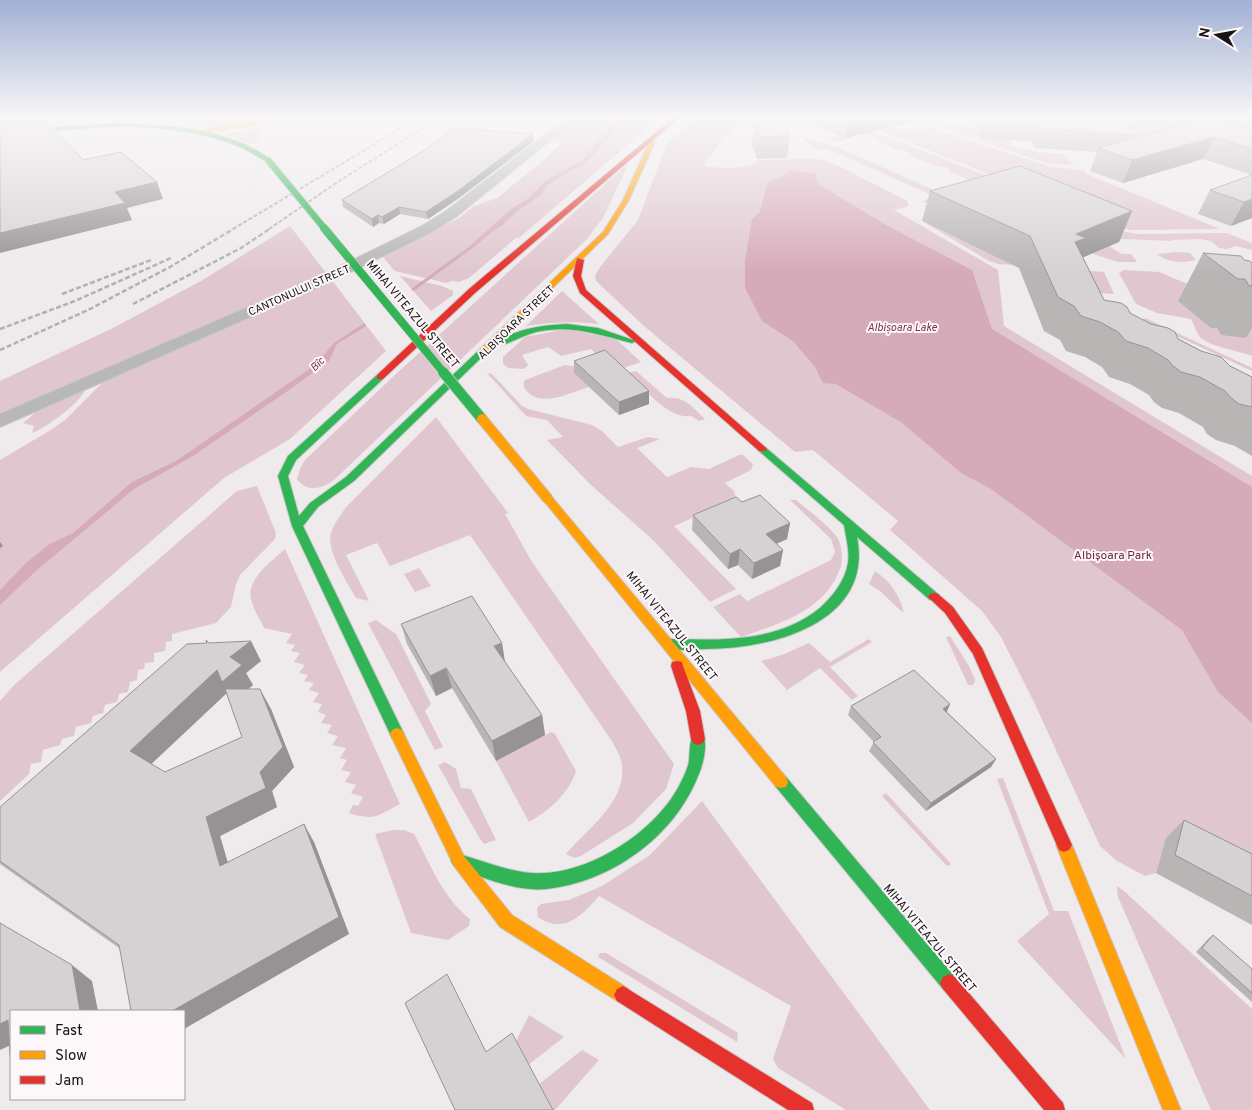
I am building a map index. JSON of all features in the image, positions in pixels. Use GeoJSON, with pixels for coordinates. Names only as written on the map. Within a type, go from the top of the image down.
{"type":"FeatureCollection","features":[{"type":"Feature","properties":{"kind":"main road","name":"MIHAI VITEAZUL STREET"},"geometry":{"type":"LineString","coordinates":[[275,169],[669,644],[748,743],[1056,1110]]}},
{"type":"Feature","properties":{"kind":"main road","name":"ALBIȘOARA STREET"},"geometry":{"type":"LineString","coordinates":[[613,169],[472,291],[292,458],[283,476],[286,494],[297,526],[459,861],[506,921],[805,1110]]}},
{"type":"Feature","properties":{"kind":"main road","name":"ALBIȘOARA STREET"},"geometry":{"type":"LineString","coordinates":[[297,526],[314,505],[350,479],[483,354],[606,233],[618,218],[638,170]]}},
{"type":"Feature","properties":{"kind":"main road"},"geometry":{"type":"LineString","coordinates":[[580,260],[576,271],[576,281],[583,291],[949,610],[978,652],[1062,839],[1172,1110]]}},
{"type":"Feature","properties":{"kind":"main road"},"geometry":{"type":"LineString","coordinates":[[483,354],[516,335],[533,329],[556,325],[576,325],[596,329],[642,344]]}},
{"type":"Feature","properties":{"kind":"main road"},"geometry":{"type":"LineString","coordinates":[[331,508],[350,479]]}},
{"type":"Feature","properties":{"kind":"main road"},"geometry":{"type":"LineString","coordinates":[[459,861],[520,879],[544,881],[571,877],[613,860],[644,839],[670,812],[687,787],[694,767],[698,740],[695,714],[669,644],[735,645],[771,639],[802,628],[830,608],[848,583],[854,556],[849,524]]}},
{"type":"Feature","properties":{"kind":"main road"},"geometry":{"type":"LineString","coordinates":[[312,554],[316,538]]}},
{"type":"Feature","properties":{"kind":"street","name":"CANTONULUI STREET"},"geometry":{"type":"LineString","coordinates":[[0,421],[323,280],[425,230],[452,214],[508,169]]}},
{"type":"Feature","properties":{"kind":"green space"},"geometry":{"type":"Polygon","coordinates":[[[533,169],[600,169],[469,278],[459,282],[452,281],[446,283],[395,271],[382,256],[459,218],[474,206],[497,198],[533,169]]]}},
{"type":"Feature","properties":{"kind":"green space"},"geometry":{"type":"Polygon","coordinates":[[[622,169],[626,169],[603,218],[586,240],[334,480],[325,486],[315,488],[310,488],[301,483],[297,479],[305,460],[396,374],[622,169]]]}},
{"type":"Feature","properties":{"kind":"green space","name":"Albișoara Park"},"geometry":{"type":"Polygon","coordinates":[[[657,169],[845,169],[907,201],[909,206],[894,210],[998,270],[1004,326],[1252,476],[1252,883],[1166,839],[1156,873],[1145,876],[1117,861],[1100,846],[1034,702],[1001,637],[982,611],[890,530],[898,521],[813,450],[795,452],[644,326],[596,281],[595,276],[600,267],[638,220],[657,169]]]}},
{"type":"Feature","properties":{"kind":"green space"},"geometry":{"type":"Polygon","coordinates":[[[873,169],[886,169],[961,202],[933,204],[921,202],[934,196],[873,169]]]}},
{"type":"Feature","properties":{"kind":"green space"},"geometry":{"type":"Polygon","coordinates":[[[948,169],[969,169],[1020,189],[969,180],[949,171],[948,169]]]}},
{"type":"Feature","properties":{"kind":"green space"},"geometry":{"type":"Polygon","coordinates":[[[975,169],[1085,170],[1084,172],[1089,175],[1220,229],[1129,230],[975,169]]]}},
{"type":"Feature","properties":{"kind":"green space"},"geometry":{"type":"Polygon","coordinates":[[[922,221],[959,239],[965,238],[1014,265],[998,264],[989,261],[922,221]]]}},
{"type":"Feature","properties":{"kind":"green space"},"geometry":{"type":"Polygon","coordinates":[[[290,226],[327,274],[0,416],[0,381],[113,328],[201,281],[290,226]]]}},
{"type":"Feature","properties":{"kind":"green space"},"geometry":{"type":"Polygon","coordinates":[[[1122,231],[1137,234],[1227,233],[1252,243],[1252,250],[1235,246],[1227,249],[1219,248],[1211,241],[1200,239],[1173,241],[1123,239],[1109,246],[1122,254],[1131,254],[1137,262],[1118,262],[1090,253],[1122,231]]]}},
{"type":"Feature","properties":{"kind":"green space"},"geometry":{"type":"Polygon","coordinates":[[[1190,253],[1196,260],[1175,262],[1157,254],[1190,253]]]}},
{"type":"Feature","properties":{"kind":"green space"},"geometry":{"type":"Polygon","coordinates":[[[1124,270],[1159,272],[1252,311],[1252,356],[1217,346],[1204,340],[1200,337],[1191,319],[1157,313],[1136,304],[1119,273],[1124,270]]]}},
{"type":"Feature","properties":{"kind":"green space"},"geometry":{"type":"Polygon","coordinates":[[[1090,271],[1104,272],[1114,294],[1100,293],[1090,271]]]}},
{"type":"Feature","properties":{"kind":"green space"},"geometry":{"type":"Polygon","coordinates":[[[400,276],[442,286],[453,291],[453,295],[431,311],[400,276]]]}},
{"type":"Feature","properties":{"kind":"green space"},"geometry":{"type":"Polygon","coordinates":[[[331,279],[386,351],[290,439],[224,478],[0,672],[0,460],[65,420],[103,382],[331,279]]]}},
{"type":"Feature","properties":{"kind":"green space"},"geometry":{"type":"Polygon","coordinates":[[[562,291],[599,324],[562,322],[526,326],[562,291]]]}},
{"type":"Feature","properties":{"kind":"green space"},"geometry":{"type":"Polygon","coordinates":[[[1145,318],[1252,368],[1252,371],[1142,320],[1145,318]]]}},
{"type":"Feature","properties":{"kind":"green space"},"geometry":{"type":"Polygon","coordinates":[[[567,329],[616,339],[641,362],[615,371],[591,349],[561,356],[548,347],[522,355],[528,365],[524,369],[508,368],[503,364],[503,357],[525,337],[567,329]]]}},
{"type":"Feature","properties":{"kind":"green space"},"geometry":{"type":"Polygon","coordinates":[[[565,365],[579,367],[575,373],[589,387],[548,399],[532,396],[525,389],[525,380],[565,365]]]}},
{"type":"Feature","properties":{"kind":"green space"},"geometry":{"type":"Polygon","coordinates":[[[636,371],[667,398],[684,401],[705,419],[699,421],[691,416],[674,413],[657,402],[628,373],[636,371]]]}},
{"type":"Feature","properties":{"kind":"green space"},"geometry":{"type":"Polygon","coordinates":[[[487,373],[492,374],[521,405],[528,409],[592,425],[602,431],[618,447],[648,437],[660,439],[637,448],[667,477],[691,467],[709,469],[739,455],[743,455],[753,464],[751,470],[725,483],[734,491],[736,499],[674,526],[736,589],[710,602],[654,541],[590,484],[547,440],[563,437],[547,420],[526,416],[487,373]]]}},
{"type":"Feature","properties":{"kind":"green space"},"geometry":{"type":"Polygon","coordinates":[[[86,388],[71,407],[55,420],[38,430],[32,433],[34,426],[23,423],[36,412],[86,388]]]}},
{"type":"Feature","properties":{"kind":"green space"},"geometry":{"type":"Polygon","coordinates":[[[436,417],[508,513],[505,514],[532,562],[674,764],[666,789],[633,823],[581,856],[574,858],[566,854],[603,815],[618,792],[622,780],[620,757],[612,741],[470,535],[390,566],[377,543],[346,555],[369,601],[356,598],[334,557],[330,540],[331,533],[347,506],[436,417]]]}},
{"type":"Feature","properties":{"kind":"green space"},"geometry":{"type":"Polygon","coordinates":[[[257,486],[276,533],[275,539],[240,575],[231,607],[216,623],[172,634],[172,641],[166,642],[165,651],[154,653],[154,662],[145,663],[144,669],[138,670],[137,680],[130,682],[128,692],[119,694],[117,702],[105,705],[103,713],[93,716],[91,723],[76,727],[74,736],[62,739],[60,745],[43,750],[41,762],[31,764],[29,774],[0,801],[0,701],[14,685],[237,491],[257,486]]]}},
{"type":"Feature","properties":{"kind":"green space"},"geometry":{"type":"Polygon","coordinates":[[[790,500],[796,500],[822,521],[836,536],[842,550],[841,566],[825,594],[814,604],[787,620],[741,637],[713,607],[740,594],[747,601],[831,560],[835,552],[831,539],[790,500]]]}},
{"type":"Feature","properties":{"kind":"green space"},"geometry":{"type":"Polygon","coordinates":[[[285,549],[400,804],[375,816],[364,817],[349,813],[353,805],[358,806],[363,797],[351,793],[356,785],[345,782],[351,772],[341,770],[347,760],[340,758],[346,748],[332,745],[338,736],[327,733],[332,725],[321,723],[326,715],[318,712],[322,704],[313,702],[319,693],[309,690],[314,683],[304,681],[308,675],[299,673],[305,665],[294,662],[300,653],[291,651],[295,645],[286,643],[292,634],[264,628],[252,603],[250,592],[252,584],[261,571],[285,549]]]}},
{"type":"Feature","properties":{"kind":"green space"},"geometry":{"type":"Polygon","coordinates":[[[419,568],[431,586],[415,592],[404,574],[419,568]]]}},
{"type":"Feature","properties":{"kind":"green space"},"geometry":{"type":"Polygon","coordinates":[[[875,571],[893,588],[904,612],[869,584],[875,571]]]}},
{"type":"Feature","properties":{"kind":"green space"},"geometry":{"type":"Polygon","coordinates":[[[376,620],[396,634],[431,704],[425,711],[443,747],[435,750],[368,623],[376,620]]]}},
{"type":"Feature","properties":{"kind":"green space"},"geometry":{"type":"Polygon","coordinates":[[[950,636],[969,666],[975,680],[973,685],[968,685],[946,637],[950,636]]]}},
{"type":"Feature","properties":{"kind":"green space"},"geometry":{"type":"Polygon","coordinates":[[[869,639],[872,642],[830,667],[858,696],[852,700],[820,668],[787,690],[761,661],[782,655],[809,643],[830,662],[869,639]]]}},
{"type":"Feature","properties":{"kind":"green space"},"geometry":{"type":"Polygon","coordinates":[[[551,732],[555,734],[576,771],[569,787],[557,801],[529,822],[496,761],[551,732]]]}},
{"type":"Feature","properties":{"kind":"green space"},"geometry":{"type":"Polygon","coordinates":[[[445,762],[456,769],[461,788],[471,789],[496,840],[484,844],[480,839],[438,765],[445,762]]]}},
{"type":"Feature","properties":{"kind":"green space"},"geometry":{"type":"Polygon","coordinates":[[[1003,778],[1054,911],[1068,911],[1126,1059],[1017,941],[1049,914],[997,779],[1003,778]]]}},
{"type":"Feature","properties":{"kind":"green space"},"geometry":{"type":"Polygon","coordinates":[[[886,793],[951,864],[947,866],[882,796],[886,793]]]}},
{"type":"Feature","properties":{"kind":"green space"},"geometry":{"type":"Polygon","coordinates":[[[702,801],[930,1110],[846,1110],[778,1068],[773,1059],[791,1006],[599,896],[579,916],[565,923],[548,922],[538,917],[537,908],[541,904],[569,900],[602,886],[650,855],[702,801]]]}},
{"type":"Feature","properties":{"kind":"green space"},"geometry":{"type":"Polygon","coordinates":[[[393,830],[404,830],[414,834],[444,891],[470,919],[469,926],[448,940],[411,933],[375,834],[393,830]]]}},
{"type":"Feature","properties":{"kind":"green space"},"geometry":{"type":"Polygon","coordinates":[[[1117,886],[1252,1009],[1252,1110],[1211,1110],[1118,897],[1117,886]]]}},
{"type":"Feature","properties":{"kind":"green space"},"geometry":{"type":"Polygon","coordinates":[[[600,953],[606,953],[738,1033],[737,1042],[598,957],[600,953]]]}},
{"type":"Feature","properties":{"kind":"green space"},"geometry":{"type":"Polygon","coordinates":[[[529,1015],[564,1037],[527,1066],[515,1043],[529,1015]]]}},
{"type":"Feature","properties":{"kind":"green space"},"geometry":{"type":"Polygon","coordinates":[[[582,1050],[599,1060],[555,1110],[551,1110],[538,1085],[582,1050]]]}},
{"type":"Feature","properties":{"kind":"water","name":"Bîc"},"geometry":{"type":"Polygon","coordinates":[[[567,169],[575,169],[547,185],[542,194],[515,213],[502,226],[363,328],[337,344],[329,361],[193,456],[134,489],[36,571],[0,605],[0,590],[26,563],[48,545],[73,533],[132,482],[176,461],[315,365],[334,343],[470,246],[512,208],[529,198],[544,182],[567,169]]]}},
{"type":"Feature","properties":{"kind":"water","name":"Albișoara Lake"},"geometry":{"type":"Polygon","coordinates":[[[790,171],[815,173],[818,184],[886,225],[972,270],[992,329],[1252,487],[1252,723],[1218,692],[1182,630],[991,489],[961,473],[902,423],[836,384],[823,383],[815,367],[793,341],[762,321],[745,288],[745,261],[752,219],[760,212],[767,184],[790,171]]]}},
{"type":"Feature","properties":{"kind":"pier"},"geometry":{"type":"Polygon","coordinates":[[[409,287],[415,293],[368,328],[363,321],[409,287]]]}},
{"type":"Feature","properties":{"kind":"building"},"geometry":{"type":"Polygon","coordinates":[[[0,169],[141,169],[157,182],[115,192],[125,203],[0,233],[0,169]]]}},
{"type":"Feature","properties":{"kind":"building"},"geometry":{"type":"Polygon","coordinates":[[[394,169],[487,169],[426,212],[399,207],[382,217],[378,215],[372,219],[342,200],[394,169]]]}},
{"type":"Feature","properties":{"kind":"building"},"geometry":{"type":"Polygon","coordinates":[[[1010,169],[1027,169],[1132,211],[1076,234],[1086,238],[1075,242],[1104,300],[1121,303],[1127,307],[1130,313],[1151,324],[1168,328],[1175,332],[1178,339],[1201,351],[1221,357],[1230,366],[1252,377],[1252,407],[1239,404],[1225,391],[1200,377],[1181,372],[1168,360],[1148,348],[1126,341],[1118,332],[1100,322],[1081,316],[1074,306],[1058,297],[1030,236],[930,191],[1010,169]]]}},
{"type":"Feature","properties":{"kind":"building"},"geometry":{"type":"Polygon","coordinates":[[[1252,175],[1252,199],[1244,202],[1210,190],[1252,175]]]}},
{"type":"Feature","properties":{"kind":"building"},"geometry":{"type":"Polygon","coordinates":[[[1203,253],[1241,256],[1244,260],[1250,261],[1252,263],[1252,286],[1249,286],[1245,279],[1238,279],[1203,253]]]}},
{"type":"Feature","properties":{"kind":"building"},"geometry":{"type":"Polygon","coordinates":[[[605,350],[649,391],[619,402],[574,361],[605,350]]]}},
{"type":"Feature","properties":{"kind":"building"},"geometry":{"type":"Polygon","coordinates":[[[760,495],[790,523],[766,534],[783,550],[754,563],[740,549],[730,554],[693,515],[736,497],[742,502],[760,495]]]}},
{"type":"Feature","properties":{"kind":"building"},"geometry":{"type":"Polygon","coordinates":[[[472,596],[502,643],[494,646],[542,715],[492,741],[446,668],[430,676],[401,624],[472,596]]]}},
{"type":"Feature","properties":{"kind":"building"},"geometry":{"type":"Polygon","coordinates":[[[206,640],[209,643],[251,641],[230,657],[242,665],[222,682],[217,670],[130,751],[165,772],[242,737],[225,689],[260,689],[283,747],[260,772],[266,788],[206,817],[220,866],[304,824],[339,917],[174,1010],[131,1010],[119,945],[0,861],[0,807],[187,644],[207,643],[206,640]]]}},
{"type":"Feature","properties":{"kind":"building"},"geometry":{"type":"Polygon","coordinates":[[[914,670],[950,704],[943,709],[996,759],[931,803],[873,742],[881,737],[851,706],[914,670]]]}},
{"type":"Feature","properties":{"kind":"building"},"geometry":{"type":"Polygon","coordinates":[[[1184,820],[1252,854],[1252,896],[1175,855],[1184,820]]]}},
{"type":"Feature","properties":{"kind":"building"},"geometry":{"type":"Polygon","coordinates":[[[0,923],[72,965],[80,1010],[10,1010],[10,1055],[8,1020],[0,1024],[0,923]]]}},
{"type":"Feature","properties":{"kind":"building"},"geometry":{"type":"Polygon","coordinates":[[[1213,935],[1252,969],[1252,993],[1202,948],[1213,935]]]}},
{"type":"Feature","properties":{"kind":"building"},"geometry":{"type":"Polygon","coordinates":[[[447,974],[486,1052],[512,1033],[553,1110],[455,1110],[405,1003],[447,974]]]}},
{"type":"Feature","properties":{"kind":"railway"},"geometry":{"type":"LineString","coordinates":[[233,229],[334,169]]}},
{"type":"Feature","properties":{"kind":"railway"},"geometry":{"type":"LineString","coordinates":[[269,229],[358,169]]}},
{"type":"Feature","properties":{"kind":"railway"},"geometry":{"type":"LineString","coordinates":[[0,350],[88,310],[170,267],[235,228]]}},
{"type":"Feature","properties":{"kind":"railway"},"geometry":{"type":"LineString","coordinates":[[133,304],[241,248],[271,228]]}},
{"type":"Feature","properties":{"kind":"railway"},"geometry":{"type":"LineString","coordinates":[[0,329],[75,301],[171,258]]}},
{"type":"Feature","properties":{"kind":"railway"},"geometry":{"type":"LineString","coordinates":[[62,294],[151,260]]}},
{"type":"Feature","properties":{"kind":"traffic: fast"},"geometry":{"type":"LineString","coordinates":[[275,169],[482,419]]}},
{"type":"Feature","properties":{"kind":"traffic: fast"},"geometry":{"type":"LineString","coordinates":[[503,342],[536,330],[567,326],[598,331],[632,341]]}},
{"type":"Feature","properties":{"kind":"traffic: fast"},"geometry":{"type":"LineString","coordinates":[[297,526],[314,505],[350,479],[481,353]]}},
{"type":"Feature","properties":{"kind":"traffic: fast"},"geometry":{"type":"LineString","coordinates":[[380,377],[292,458],[283,476],[297,526],[397,734]]}},
{"type":"Feature","properties":{"kind":"traffic: fast"},"geometry":{"type":"LineString","coordinates":[[762,449],[934,597]]}},
{"type":"Feature","properties":{"kind":"traffic: fast"},"geometry":{"type":"LineString","coordinates":[[669,644],[755,641],[796,629],[814,619],[835,601],[850,577],[854,556],[849,524]]}},
{"type":"Feature","properties":{"kind":"traffic: fast"},"geometry":{"type":"LineString","coordinates":[[459,861],[512,878],[534,881],[568,877],[592,870],[636,844],[656,827],[673,808],[686,788],[695,766],[698,739]]}},
{"type":"Feature","properties":{"kind":"traffic: fast"},"geometry":{"type":"LineString","coordinates":[[781,782],[949,983]]}},
{"type":"Feature","properties":{"kind":"traffic: slow"},"geometry":{"type":"LineString","coordinates":[[481,353],[606,233],[626,200],[640,169]]}},
{"type":"Feature","properties":{"kind":"traffic: slow"},"geometry":{"type":"LineString","coordinates":[[482,419],[548,499]]}},
{"type":"Feature","properties":{"kind":"traffic: slow"},"geometry":{"type":"LineString","coordinates":[[548,499],[781,782]]}},
{"type":"Feature","properties":{"kind":"traffic: slow"},"geometry":{"type":"LineString","coordinates":[[397,734],[459,861],[506,921],[623,995]]}},
{"type":"Feature","properties":{"kind":"traffic: slow"},"geometry":{"type":"LineString","coordinates":[[1064,845],[1172,1110]]}},
{"type":"Feature","properties":{"kind":"traffic: jam"},"geometry":{"type":"LineString","coordinates":[[380,377],[472,291],[616,169]]}},
{"type":"Feature","properties":{"kind":"traffic: jam"},"geometry":{"type":"LineString","coordinates":[[580,260],[577,276],[583,291],[762,449]]}},
{"type":"Feature","properties":{"kind":"traffic: jam"},"geometry":{"type":"LineString","coordinates":[[934,597],[949,610],[978,652],[1064,845]]}},
{"type":"Feature","properties":{"kind":"traffic: jam"},"geometry":{"type":"LineString","coordinates":[[677,666],[693,711],[698,739]]}},
{"type":"Feature","properties":{"kind":"traffic: jam"},"geometry":{"type":"LineString","coordinates":[[949,983],[1056,1110]]}},
{"type":"Feature","properties":{"kind":"traffic: jam"},"geometry":{"type":"LineString","coordinates":[[623,995],[805,1110]]}}]}
